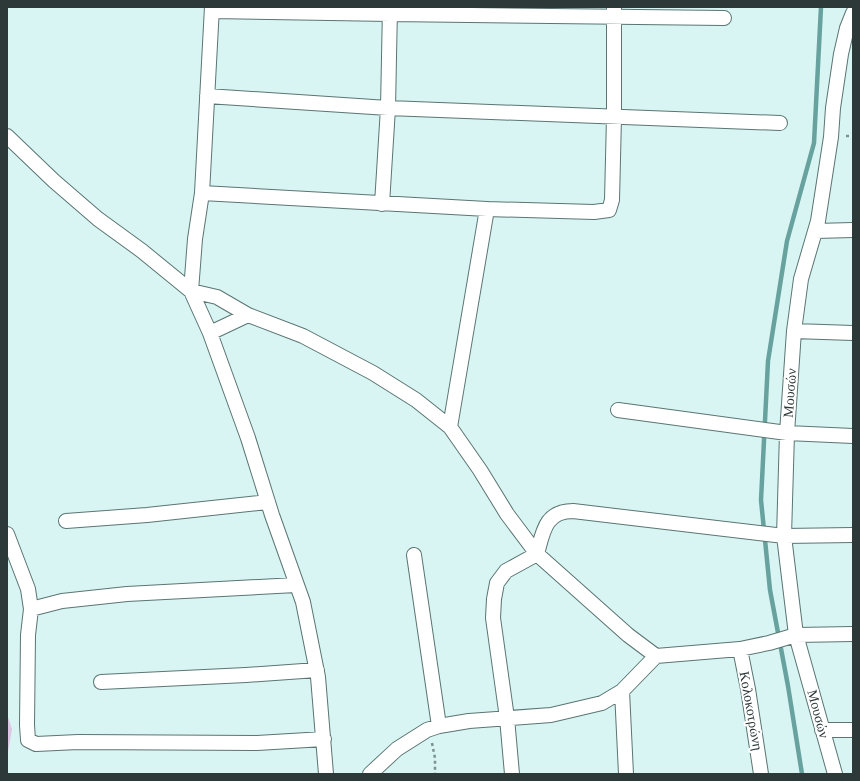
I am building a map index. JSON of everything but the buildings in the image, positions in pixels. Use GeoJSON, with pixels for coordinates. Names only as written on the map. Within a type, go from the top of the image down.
{"type":"FeatureCollection","features":[{"type":"Feature","properties":{"kind":"street"},"geometry":{"type":"LineString","coordinates":[[326,774],[317,670],[303,602],[268,502],[248,438],[210,333],[191,291],[195,239],[202,193],[212,9],[613,11],[724,18]]}},
{"type":"Feature","properties":{"kind":"street"},"geometry":{"type":"LineString","coordinates":[[382,204],[388,108],[390,11]]}},
{"type":"Feature","properties":{"kind":"street"},"geometry":{"type":"LineString","coordinates":[[202,193],[487,209],[594,212],[609,210],[612,200],[614,117],[613,11]]}},
{"type":"Feature","properties":{"kind":"street","name":"Μουσών"},"geometry":{"type":"LineString","coordinates":[[835,774],[792,636],[784,536],[786,434],[794,331],[801,279],[818,221],[831,137],[833,108],[841,54],[847,28],[853,13]]}},
{"type":"Feature","properties":{"kind":"street"},"geometry":{"type":"LineString","coordinates":[[207,96],[388,108],[780,123]]}},
{"type":"Feature","properties":{"kind":"street"},"geometry":{"type":"LineString","coordinates":[[7,136],[54,181],[98,219],[142,251],[191,291],[217,298],[248,315],[303,336],[373,373],[416,400],[450,427],[480,470],[507,514],[537,554],[617,626],[656,656]]}},
{"type":"Feature","properties":{"kind":"street"},"geometry":{"type":"LineString","coordinates":[[450,427],[487,209]]}},
{"type":"Feature","properties":{"kind":"street"},"geometry":{"type":"LineString","coordinates":[[815,231],[853,230]]}},
{"type":"Feature","properties":{"kind":"street"},"geometry":{"type":"LineString","coordinates":[[210,333],[248,315]]}},
{"type":"Feature","properties":{"kind":"street"},"geometry":{"type":"LineString","coordinates":[[794,331],[853,333]]}},
{"type":"Feature","properties":{"kind":"street"},"geometry":{"type":"LineString","coordinates":[[618,410],[786,434],[853,436]]}},
{"type":"Feature","properties":{"kind":"street"},"geometry":{"type":"LineString","coordinates":[[66,521],[147,515],[268,502]]}},
{"type":"Feature","properties":{"kind":"street"},"geometry":{"type":"LineString","coordinates":[[512,774],[507,718],[493,618],[494,599],[497,583],[506,572],[537,554],[546,526],[550,519],[557,513],[565,511],[784,536],[853,535]]}},
{"type":"Feature","properties":{"kind":"street"},"geometry":{"type":"LineString","coordinates":[[7,534],[28,589],[31,609],[28,636],[26,725],[28,740],[36,744],[78,742],[258,743],[324,739]]}},
{"type":"Feature","properties":{"kind":"street"},"geometry":{"type":"LineString","coordinates":[[414,555],[433,728]]}},
{"type":"Feature","properties":{"kind":"street"},"geometry":{"type":"LineString","coordinates":[[31,609],[62,601],[126,594],[296,585]]}},
{"type":"Feature","properties":{"kind":"street"},"geometry":{"type":"LineString","coordinates":[[370,774],[397,749],[433,728],[469,721],[551,715],[602,703],[622,691],[656,656],[740,649],[769,643],[792,636],[853,634]]}},
{"type":"Feature","properties":{"kind":"street","name":"Κολοκοτρώνη"},"geometry":{"type":"LineString","coordinates":[[740,649],[748,689],[761,774]]}},
{"type":"Feature","properties":{"kind":"street"},"geometry":{"type":"LineString","coordinates":[[101,682],[317,670]]}},
{"type":"Feature","properties":{"kind":"street"},"geometry":{"type":"LineString","coordinates":[[622,691],[626,774]]}},
{"type":"Feature","properties":{"kind":"street"},"geometry":{"type":"LineString","coordinates":[[822,730],[853,730]]}},
{"type":"Feature","properties":{"kind":"path"},"geometry":{"type":"LineString","coordinates":[[433,728],[435,774]]}},
{"type":"Feature","properties":{"kind":"shaded area"},"geometry":{"type":"Polygon","coordinates":[[[7,714],[12,729],[7,758],[7,714]]]}},
{"type":"Feature","properties":{"kind":"waterway"},"geometry":{"type":"LineString","coordinates":[[802,774],[788,686],[770,590],[761,500],[768,361],[787,241],[814,143],[821,7]]}}]}
